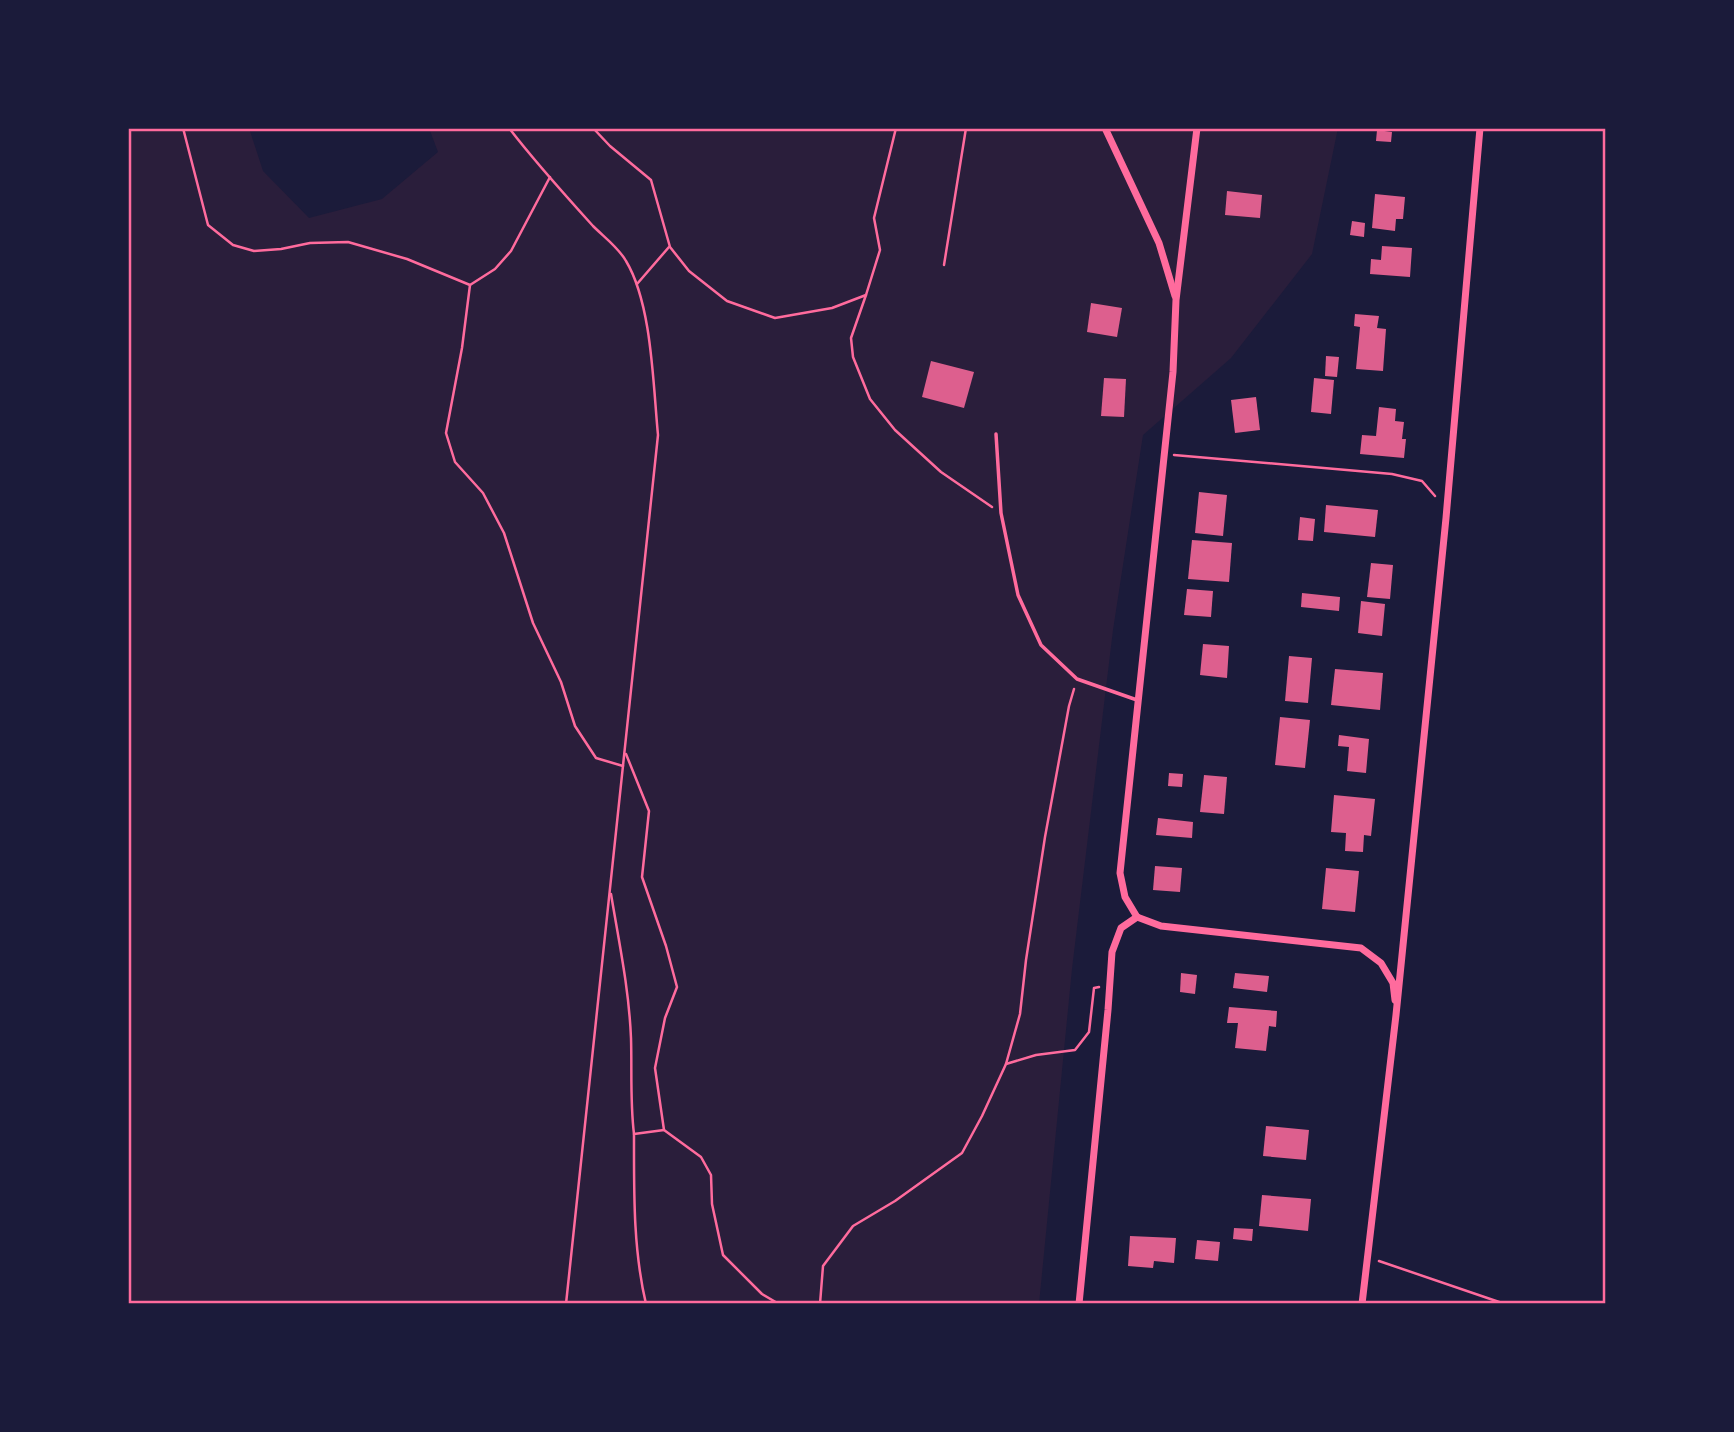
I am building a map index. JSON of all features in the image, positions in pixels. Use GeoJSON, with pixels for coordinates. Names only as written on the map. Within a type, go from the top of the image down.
{"type":"FeatureCollection","features":[{"type":"Feature","properties":{"kind":"street"},"geometry":{"type":"LineString","coordinates":[[1105,128],[1159,243],[1176,300]]}},
{"type":"Feature","properties":{"kind":"street"},"geometry":{"type":"LineString","coordinates":[[1197,128],[1176,300],[1173,372],[1121,873],[1125,898],[1137,917],[1161,926],[1362,948],[1381,963],[1393,982],[1396,1015]]}},
{"type":"Feature","properties":{"kind":"street"},"geometry":{"type":"LineString","coordinates":[[1362,1304],[1396,1015],[1446,517],[1480,128]]}},
{"type":"Feature","properties":{"kind":"street"},"geometry":{"type":"LineString","coordinates":[[1079,1304],[1112,952],[1121,928],[1137,917]]}},
{"type":"Feature","properties":{"kind":"lane"},"geometry":{"type":"LineString","coordinates":[[996,434],[1001,513],[1018,595],[1041,645],[1077,678],[1139,701]]}},
{"type":"Feature","properties":{"kind":"path"},"geometry":{"type":"LineString","coordinates":[[183,128],[208,225],[233,245],[254,251],[310,243],[348,242],[407,259],[470,285]]}},
{"type":"Feature","properties":{"kind":"path"},"geometry":{"type":"LineString","coordinates":[[509,128],[626,259],[637,284],[649,339],[658,435],[566,1304]]}},
{"type":"Feature","properties":{"kind":"path"},"geometry":{"type":"LineString","coordinates":[[593,128],[651,180],[670,247],[689,271],[727,301],[775,318],[832,308],[866,295]]}},
{"type":"Feature","properties":{"kind":"path"},"geometry":{"type":"LineString","coordinates":[[896,128],[873,218],[880,250],[851,338],[853,357],[870,399],[895,430],[941,472],[1001,513]]}},
{"type":"Feature","properties":{"kind":"path"},"geometry":{"type":"LineString","coordinates":[[944,265],[966,128]]}},
{"type":"Feature","properties":{"kind":"path"},"geometry":{"type":"LineString","coordinates":[[550,177],[511,251],[495,269],[470,285],[446,433],[456,462],[483,493],[505,533],[533,623],[561,681],[575,726],[596,758],[623,765]]}},
{"type":"Feature","properties":{"kind":"path"},"geometry":{"type":"LineString","coordinates":[[637,284],[670,247]]}},
{"type":"Feature","properties":{"kind":"path"},"geometry":{"type":"LineString","coordinates":[[1170,455],[1392,474],[1422,481],[1438,498]]}},
{"type":"Feature","properties":{"kind":"path"},"geometry":{"type":"LineString","coordinates":[[820,1304],[823,1266],[853,1226],[895,1201],[962,1153],[1006,1064],[1020,1014],[1045,837],[1069,706],[1077,678]]}},
{"type":"Feature","properties":{"kind":"path"},"geometry":{"type":"LineString","coordinates":[[625,751],[649,811],[642,877],[666,946],[677,988],[665,1018],[655,1068],[664,1130]]}},
{"type":"Feature","properties":{"kind":"path"},"geometry":{"type":"LineString","coordinates":[[610,891],[625,973],[631,1037],[636,1232],[640,1279],[646,1304]]}},
{"type":"Feature","properties":{"kind":"path"},"geometry":{"type":"LineString","coordinates":[[1006,1064],[1036,1055],[1075,1050],[1089,1032],[1094,988],[1110,986]]}},
{"type":"Feature","properties":{"kind":"path"},"geometry":{"type":"LineString","coordinates":[[634,1134],[664,1130],[701,1157],[711,1175],[712,1204],[723,1255],[762,1294],[779,1304]]}},
{"type":"Feature","properties":{"kind":"path"},"geometry":{"type":"LineString","coordinates":[[1376,1260],[1505,1304]]}},
{"type":"Feature","properties":{"kind":"shaded area"},"geometry":{"type":"Polygon","coordinates":[[[128,128],[249,128],[263,171],[309,218],[382,199],[438,152],[429,128],[1338,128],[1312,254],[1231,358],[1143,435],[1113,630],[1072,969],[1039,1304],[128,1304],[128,128]]]}},
{"type":"Feature","properties":{"kind":"building"},"geometry":{"type":"Polygon","coordinates":[[[1377,130],[1392,132],[1391,142],[1376,141],[1377,130]]]}},
{"type":"Feature","properties":{"kind":"building"},"geometry":{"type":"Polygon","coordinates":[[[1227,191],[1262,195],[1260,218],[1225,215],[1227,191]]]}},
{"type":"Feature","properties":{"kind":"building"},"geometry":{"type":"Polygon","coordinates":[[[1375,194],[1405,197],[1403,219],[1396,219],[1395,231],[1372,228],[1375,194]]]}},
{"type":"Feature","properties":{"kind":"building"},"geometry":{"type":"Polygon","coordinates":[[[1352,221],[1365,223],[1364,237],[1350,235],[1352,221]]]}},
{"type":"Feature","properties":{"kind":"building"},"geometry":{"type":"Polygon","coordinates":[[[1382,246],[1412,248],[1410,277],[1370,274],[1371,259],[1381,260],[1382,246]]]}},
{"type":"Feature","properties":{"kind":"building"},"geometry":{"type":"Polygon","coordinates":[[[1091,303],[1122,308],[1117,337],[1087,332],[1091,303]]]}},
{"type":"Feature","properties":{"kind":"building"},"geometry":{"type":"Polygon","coordinates":[[[1355,314],[1379,316],[1377,328],[1386,329],[1383,371],[1356,369],[1360,327],[1354,326],[1355,314]]]}},
{"type":"Feature","properties":{"kind":"building"},"geometry":{"type":"Polygon","coordinates":[[[1326,356],[1339,357],[1337,377],[1325,376],[1326,356]]]}},
{"type":"Feature","properties":{"kind":"building"},"geometry":{"type":"Polygon","coordinates":[[[931,361],[974,372],[964,408],[922,397],[931,361]]]}},
{"type":"Feature","properties":{"kind":"building"},"geometry":{"type":"Polygon","coordinates":[[[1104,378],[1126,379],[1124,417],[1101,416],[1104,378]]]}},
{"type":"Feature","properties":{"kind":"building"},"geometry":{"type":"Polygon","coordinates":[[[1314,378],[1334,380],[1331,414],[1311,412],[1314,378]]]}},
{"type":"Feature","properties":{"kind":"building"},"geometry":{"type":"Polygon","coordinates":[[[1256,397],[1260,430],[1235,433],[1231,400],[1256,397]]]}},
{"type":"Feature","properties":{"kind":"building"},"geometry":{"type":"Polygon","coordinates":[[[1379,407],[1396,409],[1395,421],[1404,422],[1404,458],[1360,454],[1362,435],[1376,436],[1379,407]]]}},
{"type":"Feature","properties":{"kind":"building"},"geometry":{"type":"Polygon","coordinates":[[[1199,492],[1227,495],[1223,536],[1195,533],[1199,492]]]}},
{"type":"Feature","properties":{"kind":"building"},"geometry":{"type":"Polygon","coordinates":[[[1326,505],[1378,510],[1375,537],[1324,532],[1326,505]]]}},
{"type":"Feature","properties":{"kind":"building"},"geometry":{"type":"Polygon","coordinates":[[[1300,517],[1315,519],[1313,541],[1298,540],[1300,517]]]}},
{"type":"Feature","properties":{"kind":"building"},"geometry":{"type":"Polygon","coordinates":[[[1192,540],[1232,543],[1229,582],[1188,579],[1192,540]]]}},
{"type":"Feature","properties":{"kind":"building"},"geometry":{"type":"Polygon","coordinates":[[[1371,563],[1393,565],[1390,599],[1367,597],[1371,563]]]}},
{"type":"Feature","properties":{"kind":"building"},"geometry":{"type":"Polygon","coordinates":[[[1187,589],[1213,591],[1211,617],[1184,615],[1187,589]]]}},
{"type":"Feature","properties":{"kind":"building"},"geometry":{"type":"Polygon","coordinates":[[[1302,593],[1340,597],[1339,611],[1301,607],[1302,593]]]}},
{"type":"Feature","properties":{"kind":"building"},"geometry":{"type":"Polygon","coordinates":[[[1361,601],[1385,604],[1382,636],[1358,633],[1361,601]]]}},
{"type":"Feature","properties":{"kind":"building"},"geometry":{"type":"Polygon","coordinates":[[[1203,644],[1229,646],[1227,678],[1200,675],[1203,644]]]}},
{"type":"Feature","properties":{"kind":"building"},"geometry":{"type":"Polygon","coordinates":[[[1289,656],[1312,658],[1308,703],[1285,701],[1289,656]]]}},
{"type":"Feature","properties":{"kind":"building"},"geometry":{"type":"Polygon","coordinates":[[[1335,669],[1383,673],[1380,710],[1331,705],[1335,669]]]}},
{"type":"Feature","properties":{"kind":"building"},"geometry":{"type":"Polygon","coordinates":[[[1280,717],[1310,720],[1305,768],[1275,765],[1280,717]]]}},
{"type":"Feature","properties":{"kind":"building"},"geometry":{"type":"Polygon","coordinates":[[[1339,735],[1369,739],[1366,773],[1347,771],[1349,747],[1338,746],[1339,735]]]}},
{"type":"Feature","properties":{"kind":"building"},"geometry":{"type":"Polygon","coordinates":[[[1169,773],[1183,774],[1182,787],[1168,786],[1169,773]]]}},
{"type":"Feature","properties":{"kind":"building"},"geometry":{"type":"Polygon","coordinates":[[[1204,775],[1227,777],[1224,814],[1200,812],[1204,775]]]}},
{"type":"Feature","properties":{"kind":"building"},"geometry":{"type":"Polygon","coordinates":[[[1334,795],[1375,799],[1371,836],[1364,835],[1363,852],[1345,851],[1346,833],[1331,832],[1334,795]]]}},
{"type":"Feature","properties":{"kind":"building"},"geometry":{"type":"Polygon","coordinates":[[[1158,818],[1193,822],[1192,838],[1156,835],[1158,818]]]}},
{"type":"Feature","properties":{"kind":"building"},"geometry":{"type":"Polygon","coordinates":[[[1155,866],[1182,868],[1180,892],[1153,890],[1155,866]]]}},
{"type":"Feature","properties":{"kind":"building"},"geometry":{"type":"Polygon","coordinates":[[[1326,868],[1359,871],[1355,912],[1322,909],[1326,868]]]}},
{"type":"Feature","properties":{"kind":"building"},"geometry":{"type":"Polygon","coordinates":[[[1181,973],[1197,975],[1195,994],[1180,992],[1181,973]]]}},
{"type":"Feature","properties":{"kind":"building"},"geometry":{"type":"Polygon","coordinates":[[[1235,973],[1269,976],[1267,992],[1233,988],[1235,973]]]}},
{"type":"Feature","properties":{"kind":"building"},"geometry":{"type":"Polygon","coordinates":[[[1229,1007],[1277,1011],[1276,1027],[1269,1026],[1266,1051],[1235,1048],[1238,1023],[1227,1023],[1229,1007]]]}},
{"type":"Feature","properties":{"kind":"building"},"geometry":{"type":"Polygon","coordinates":[[[1266,1126],[1309,1130],[1306,1160],[1263,1156],[1266,1126]]]}},
{"type":"Feature","properties":{"kind":"building"},"geometry":{"type":"Polygon","coordinates":[[[1262,1195],[1311,1199],[1308,1231],[1259,1226],[1262,1195]]]}},
{"type":"Feature","properties":{"kind":"building"},"geometry":{"type":"Polygon","coordinates":[[[1234,1228],[1253,1229],[1252,1241],[1233,1239],[1234,1228]]]}},
{"type":"Feature","properties":{"kind":"building"},"geometry":{"type":"Polygon","coordinates":[[[1130,1236],[1176,1238],[1174,1263],[1154,1261],[1153,1268],[1128,1266],[1130,1236]]]}},
{"type":"Feature","properties":{"kind":"building"},"geometry":{"type":"Polygon","coordinates":[[[1197,1240],[1220,1242],[1218,1261],[1195,1259],[1197,1240]]]}}]}
